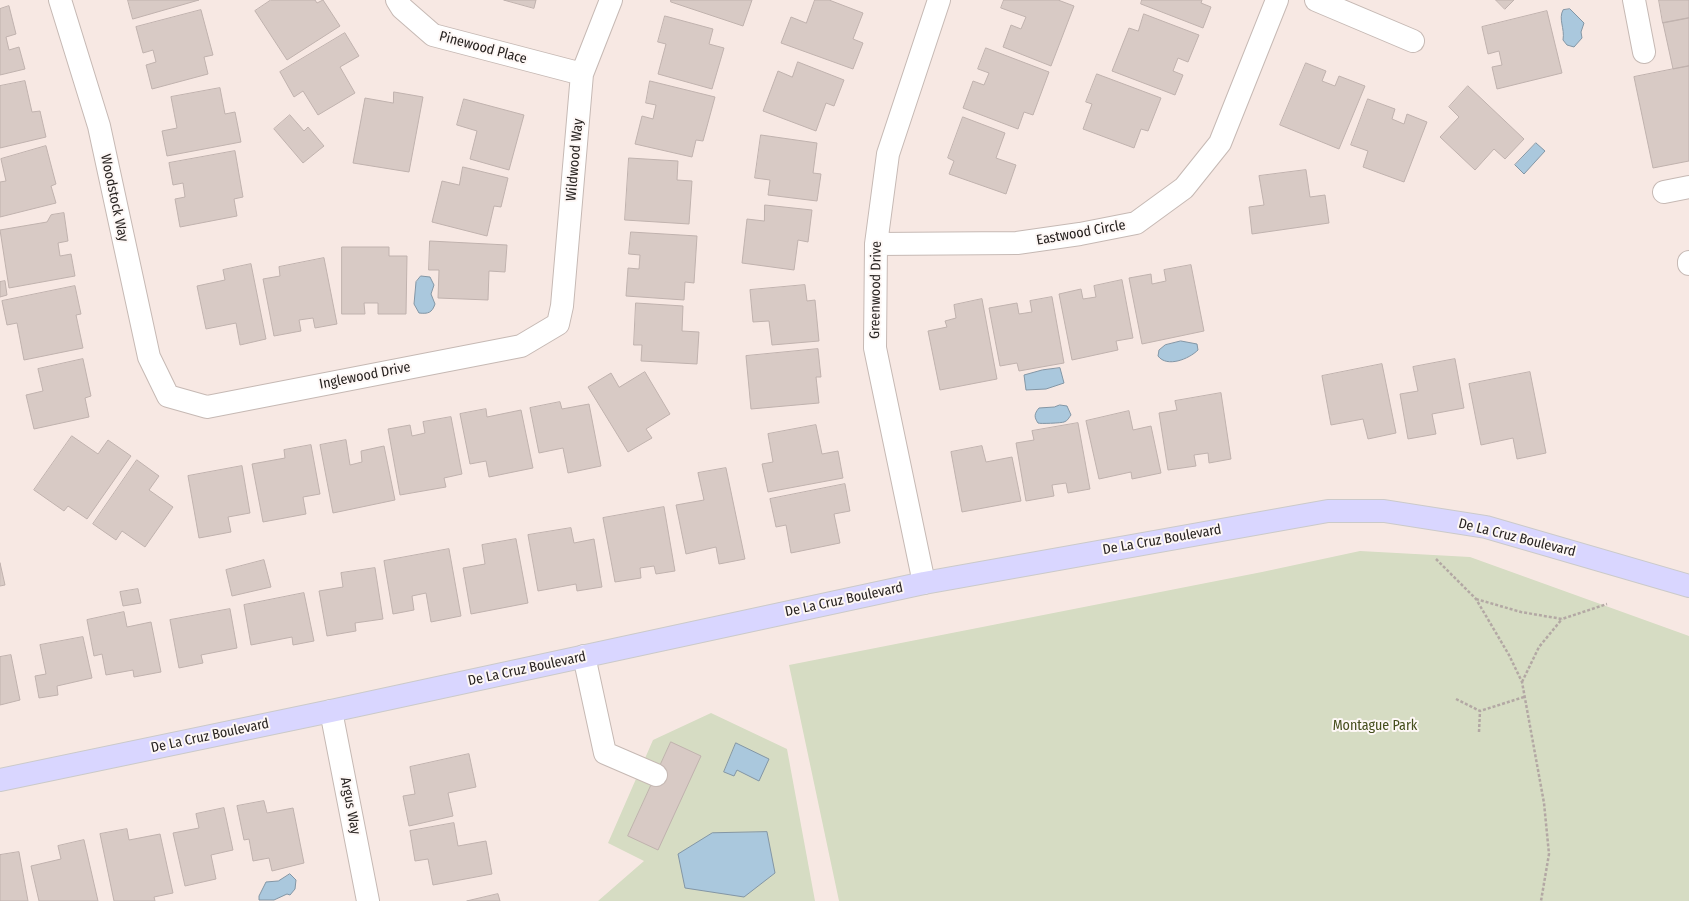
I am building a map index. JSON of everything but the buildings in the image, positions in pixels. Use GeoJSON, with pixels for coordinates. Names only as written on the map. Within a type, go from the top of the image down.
{"type":"FeatureCollection","features":[{"type":"Feature","properties":{"kind":"main road","name":"De La Cruz Boulevard"},"geometry":{"type":"LineString","coordinates":[[0,780],[331,711],[924,583],[1328,511],[1384,511],[1486,527],[1689,586]]}},
{"type":"Feature","properties":{"kind":"street","name":"Woodstock Way"},"geometry":{"type":"LineString","coordinates":[[60,0],[99,126],[149,357],[168,396]]}},
{"type":"Feature","properties":{"kind":"street","name":"Pinewood Place"},"geometry":{"type":"LineString","coordinates":[[397,0],[402,8],[433,35],[582,74]]}},
{"type":"Feature","properties":{"kind":"street","name":"Wildwood Way"},"geometry":{"type":"LineString","coordinates":[[558,324],[562,306],[582,74],[611,0]]}},
{"type":"Feature","properties":{"kind":"street","name":"Greenwood Drive"},"geometry":{"type":"LineString","coordinates":[[924,583],[875,348],[876,244],[888,154],[939,0]]}},
{"type":"Feature","properties":{"kind":"street","name":"Eastwood Circle"},"geometry":{"type":"LineString","coordinates":[[876,244],[1017,243],[1080,234],[1136,223],[1184,188],[1220,143],[1277,0]]}},
{"type":"Feature","properties":{"kind":"street"},"geometry":{"type":"LineString","coordinates":[[1316,0],[1413,41]]}},
{"type":"Feature","properties":{"kind":"street"},"geometry":{"type":"LineString","coordinates":[[1634,0],[1644,52]]}},
{"type":"Feature","properties":{"kind":"street"},"geometry":{"type":"LineString","coordinates":[[1664,192],[1689,187]]}},
{"type":"Feature","properties":{"kind":"street","name":"Inglewood Drive"},"geometry":{"type":"LineString","coordinates":[[168,396],[207,407],[521,346],[558,324]]}},
{"type":"Feature","properties":{"kind":"street"},"geometry":{"type":"LineString","coordinates":[[584,656],[605,753],[656,775]]}},
{"type":"Feature","properties":{"kind":"street","name":"Argus Way"},"geometry":{"type":"LineString","coordinates":[[331,711],[368,901]]}},
{"type":"Feature","properties":{"kind":"path"},"geometry":{"type":"LineString","coordinates":[[1436,559],[1476,599],[1509,655],[1522,682],[1544,803],[1549,854],[1541,901]]}},
{"type":"Feature","properties":{"kind":"path"},"geometry":{"type":"LineString","coordinates":[[1476,599],[1521,612],[1562,619],[1607,604]]}},
{"type":"Feature","properties":{"kind":"path"},"geometry":{"type":"LineString","coordinates":[[1522,682],[1539,647],[1562,619]]}},
{"type":"Feature","properties":{"kind":"path"},"geometry":{"type":"LineString","coordinates":[[1456,699],[1480,711],[1524,697]]}},
{"type":"Feature","properties":{"kind":"path"},"geometry":{"type":"LineString","coordinates":[[1479,732],[1480,711]]}},
{"type":"Feature","properties":{"kind":"green space","name":"Montague Park"},"geometry":{"type":"Polygon","coordinates":[[[1360,551],[1470,557],[1689,636],[1689,901],[839,901],[789,665],[1262,572],[1360,551]]]}},
{"type":"Feature","properties":{"kind":"green space"},"geometry":{"type":"Polygon","coordinates":[[[711,713],[787,749],[815,901],[598,901],[644,861],[608,843],[653,740],[711,713]]]}},
{"type":"Feature","properties":{"kind":"water"},"geometry":{"type":"Polygon","coordinates":[[[1570,9],[1584,23],[1581,32],[1582,38],[1574,47],[1567,45],[1563,40],[1561,17],[1563,10],[1570,9]]]}},
{"type":"Feature","properties":{"kind":"water"},"geometry":{"type":"Polygon","coordinates":[[[1536,143],[1545,151],[1524,174],[1515,165],[1536,143]]]}},
{"type":"Feature","properties":{"kind":"water"},"geometry":{"type":"Polygon","coordinates":[[[421,276],[430,277],[434,285],[431,294],[435,304],[431,311],[427,313],[419,313],[414,304],[416,282],[421,276]]]}},
{"type":"Feature","properties":{"kind":"water"},"geometry":{"type":"Polygon","coordinates":[[[1181,341],[1197,344],[1198,350],[1184,359],[1172,362],[1162,360],[1158,356],[1159,350],[1165,345],[1181,341]]]}},
{"type":"Feature","properties":{"kind":"water"},"geometry":{"type":"Polygon","coordinates":[[[1060,368],[1064,383],[1046,389],[1026,390],[1024,375],[1042,370],[1060,368]]]}},
{"type":"Feature","properties":{"kind":"water"},"geometry":{"type":"Polygon","coordinates":[[[1060,405],[1067,406],[1071,415],[1066,421],[1059,423],[1038,423],[1035,416],[1039,408],[1060,405]]]}},
{"type":"Feature","properties":{"kind":"water"},"geometry":{"type":"Polygon","coordinates":[[[736,743],[769,759],[759,781],[737,770],[734,776],[724,772],[736,743]]]}},
{"type":"Feature","properties":{"kind":"water"},"geometry":{"type":"Polygon","coordinates":[[[767,832],[775,873],[744,897],[685,888],[678,854],[712,833],[767,832]]]}},
{"type":"Feature","properties":{"kind":"water"},"geometry":{"type":"Polygon","coordinates":[[[290,874],[296,880],[295,889],[290,895],[287,894],[274,900],[259,900],[259,896],[266,882],[278,881],[290,874]]]}}]}
